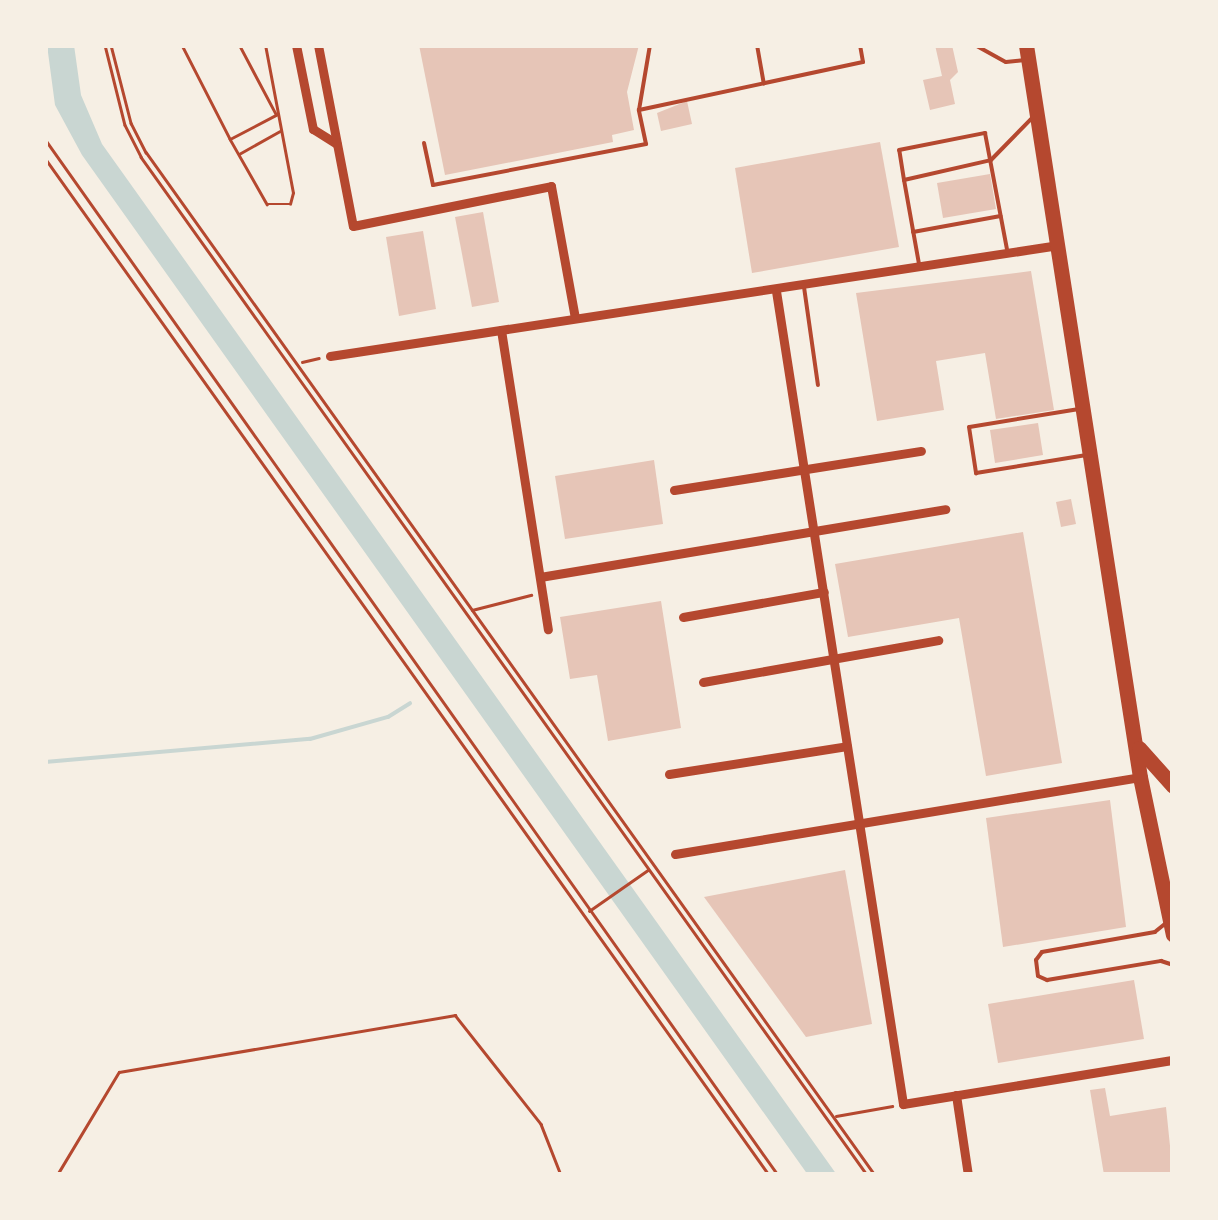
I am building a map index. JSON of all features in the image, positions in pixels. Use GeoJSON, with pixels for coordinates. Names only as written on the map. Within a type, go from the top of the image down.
{"type":"FeatureCollection","features":[{"type":"Feature","properties":{"kind":"highway"},"geometry":{"type":"LineString","coordinates":[[1028,52],[1140,778],[1171,928]]}},
{"type":"Feature","properties":{"kind":"highway"},"geometry":{"type":"LineString","coordinates":[[1132,726],[1149,767],[1173,786]]}},
{"type":"Feature","properties":{"kind":"street"},"geometry":{"type":"LineString","coordinates":[[296,45],[312,129],[337,144]]}},
{"type":"Feature","properties":{"kind":"street"},"geometry":{"type":"LineString","coordinates":[[318,45],[353,226],[551,186],[575,318]]}},
{"type":"Feature","properties":{"kind":"street"},"geometry":{"type":"LineString","coordinates":[[330,356],[804,287],[1059,245]]}},
{"type":"Feature","properties":{"kind":"street"},"geometry":{"type":"LineString","coordinates":[[776,291],[903,1104],[1173,1060]]}},
{"type":"Feature","properties":{"kind":"street"},"geometry":{"type":"LineString","coordinates":[[501,330],[548,629]]}},
{"type":"Feature","properties":{"kind":"street"},"geometry":{"type":"LineString","coordinates":[[674,490],[804,466],[921,451]]}},
{"type":"Feature","properties":{"kind":"street"},"geometry":{"type":"LineString","coordinates":[[540,577],[944,509]]}},
{"type":"Feature","properties":{"kind":"street"},"geometry":{"type":"LineString","coordinates":[[682,617],[824,592]]}},
{"type":"Feature","properties":{"kind":"street"},"geometry":{"type":"LineString","coordinates":[[703,682],[938,640]]}},
{"type":"Feature","properties":{"kind":"street"},"geometry":{"type":"LineString","coordinates":[[669,774],[847,746]]}},
{"type":"Feature","properties":{"kind":"street"},"geometry":{"type":"LineString","coordinates":[[675,854],[858,820],[1140,778]]}},
{"type":"Feature","properties":{"kind":"street"},"geometry":{"type":"LineString","coordinates":[[956,1095],[968,1175]]}},
{"type":"Feature","properties":{"kind":"lane"},"geometry":{"type":"LineString","coordinates":[[424,143],[433,185],[646,144],[639,110],[650,45]]}},
{"type":"Feature","properties":{"kind":"lane"},"geometry":{"type":"LineString","coordinates":[[758,45],[764,83]]}},
{"type":"Feature","properties":{"kind":"lane"},"geometry":{"type":"LineString","coordinates":[[639,110],[863,62],[860,45]]}},
{"type":"Feature","properties":{"kind":"lane"},"geometry":{"type":"LineString","coordinates":[[975,45],[1006,62],[1028,52]]}},
{"type":"Feature","properties":{"kind":"lane"},"geometry":{"type":"LineString","coordinates":[[904,180],[991,160],[1036,112]]}},
{"type":"Feature","properties":{"kind":"lane"},"geometry":{"type":"LineString","coordinates":[[920,268],[899,150],[985,133],[1008,254]]}},
{"type":"Feature","properties":{"kind":"lane"},"geometry":{"type":"LineString","coordinates":[[913,232],[1001,216]]}},
{"type":"Feature","properties":{"kind":"lane"},"geometry":{"type":"LineString","coordinates":[[804,287],[818,384]]}},
{"type":"Feature","properties":{"kind":"lane"},"geometry":{"type":"LineString","coordinates":[[1084,408],[968,427],[976,473],[1092,454]]}},
{"type":"Feature","properties":{"kind":"lane"},"geometry":{"type":"LineString","coordinates":[[1171,928],[1042,952],[1036,960],[1038,976],[1047,980],[1160,961],[1173,965]]}},
{"type":"Feature","properties":{"kind":"path"},"geometry":{"type":"LineString","coordinates":[[108,45],[130,124],[146,152],[299,362],[866,1175]]}},
{"type":"Feature","properties":{"kind":"path"},"geometry":{"type":"LineString","coordinates":[[108,45],[126,125],[142,157],[874,1175]]}},
{"type":"Feature","properties":{"kind":"path"},"geometry":{"type":"LineString","coordinates":[[182,45],[267,204],[286,207],[293,192],[265,45]]}},
{"type":"Feature","properties":{"kind":"path"},"geometry":{"type":"LineString","coordinates":[[238,45],[277,115]]}},
{"type":"Feature","properties":{"kind":"path"},"geometry":{"type":"LineString","coordinates":[[230,138],[277,115]]}},
{"type":"Feature","properties":{"kind":"path"},"geometry":{"type":"LineString","coordinates":[[239,154],[282,130]]}},
{"type":"Feature","properties":{"kind":"path"},"geometry":{"type":"LineString","coordinates":[[45,139],[778,1175]]}},
{"type":"Feature","properties":{"kind":"path"},"geometry":{"type":"LineString","coordinates":[[45,158],[769,1175]]}},
{"type":"Feature","properties":{"kind":"path"},"geometry":{"type":"LineString","coordinates":[[299,362],[330,356]]}},
{"type":"Feature","properties":{"kind":"path"},"geometry":{"type":"LineString","coordinates":[[472,610],[542,593]]}},
{"type":"Feature","properties":{"kind":"path"},"geometry":{"type":"LineString","coordinates":[[588,911],[652,866]]}},
{"type":"Feature","properties":{"kind":"path"},"geometry":{"type":"LineString","coordinates":[[57,1175],[119,1072],[455,1015],[542,1124],[560,1175]]}},
{"type":"Feature","properties":{"kind":"path"},"geometry":{"type":"LineString","coordinates":[[833,1116],[903,1104]]}},
{"type":"Feature","properties":{"kind":"shaded area"},"geometry":{"type":"Polygon","coordinates":[[[47,45],[74,45],[81,95],[102,144],[837,1175],[808,1175],[82,155],[55,105],[47,45]]]}},
{"type":"Feature","properties":{"kind":"building"},"geometry":{"type":"Polygon","coordinates":[[[419,45],[639,45],[627,92],[634,130],[612,135],[613,142],[445,175],[419,45]]]}},
{"type":"Feature","properties":{"kind":"building"},"geometry":{"type":"Polygon","coordinates":[[[935,45],[952,45],[958,72],[950,80],[955,104],[930,110],[923,80],[942,76],[935,45]]]}},
{"type":"Feature","properties":{"kind":"building"},"geometry":{"type":"Polygon","coordinates":[[[687,101],[692,124],[661,131],[657,113],[687,101]]]}},
{"type":"Feature","properties":{"kind":"building"},"geometry":{"type":"Polygon","coordinates":[[[880,142],[899,247],[752,273],[735,168],[880,142]]]}},
{"type":"Feature","properties":{"kind":"building"},"geometry":{"type":"Polygon","coordinates":[[[990,174],[996,209],[943,218],[937,183],[990,174]]]}},
{"type":"Feature","properties":{"kind":"building"},"geometry":{"type":"Polygon","coordinates":[[[483,212],[499,302],[472,307],[455,217],[483,212]]]}},
{"type":"Feature","properties":{"kind":"building"},"geometry":{"type":"Polygon","coordinates":[[[423,231],[436,309],[399,316],[386,237],[423,231]]]}},
{"type":"Feature","properties":{"kind":"building"},"geometry":{"type":"Polygon","coordinates":[[[1031,271],[1054,410],[996,419],[985,353],[936,361],[944,410],[877,421],[856,293],[1031,271]]]}},
{"type":"Feature","properties":{"kind":"building"},"geometry":{"type":"Polygon","coordinates":[[[1038,423],[1043,455],[995,463],[990,430],[1038,423]]]}},
{"type":"Feature","properties":{"kind":"building"},"geometry":{"type":"Polygon","coordinates":[[[654,460],[663,524],[565,539],[555,476],[654,460]]]}},
{"type":"Feature","properties":{"kind":"building"},"geometry":{"type":"Polygon","coordinates":[[[1071,499],[1076,524],[1061,527],[1056,502],[1071,499]]]}},
{"type":"Feature","properties":{"kind":"building"},"geometry":{"type":"Polygon","coordinates":[[[1023,532],[1062,763],[986,776],[959,618],[848,637],[835,564],[1023,532]]]}},
{"type":"Feature","properties":{"kind":"building"},"geometry":{"type":"Polygon","coordinates":[[[661,601],[681,728],[608,741],[597,675],[570,679],[560,617],[661,601]]]}},
{"type":"Feature","properties":{"kind":"building"},"geometry":{"type":"Polygon","coordinates":[[[1110,800],[1126,927],[1003,947],[986,818],[1110,800]]]}},
{"type":"Feature","properties":{"kind":"building"},"geometry":{"type":"Polygon","coordinates":[[[845,870],[872,1024],[806,1037],[704,897],[845,870]]]}},
{"type":"Feature","properties":{"kind":"building"},"geometry":{"type":"Polygon","coordinates":[[[1134,980],[1144,1039],[998,1063],[988,1004],[1134,980]]]}},
{"type":"Feature","properties":{"kind":"building"},"geometry":{"type":"Polygon","coordinates":[[[1105,1088],[1110,1116],[1166,1107],[1173,1175],[1104,1175],[1090,1090],[1105,1088]]]}},
{"type":"Feature","properties":{"kind":"waterway"},"geometry":{"type":"LineString","coordinates":[[45,762],[310,739],[388,717],[410,703]]}}]}
